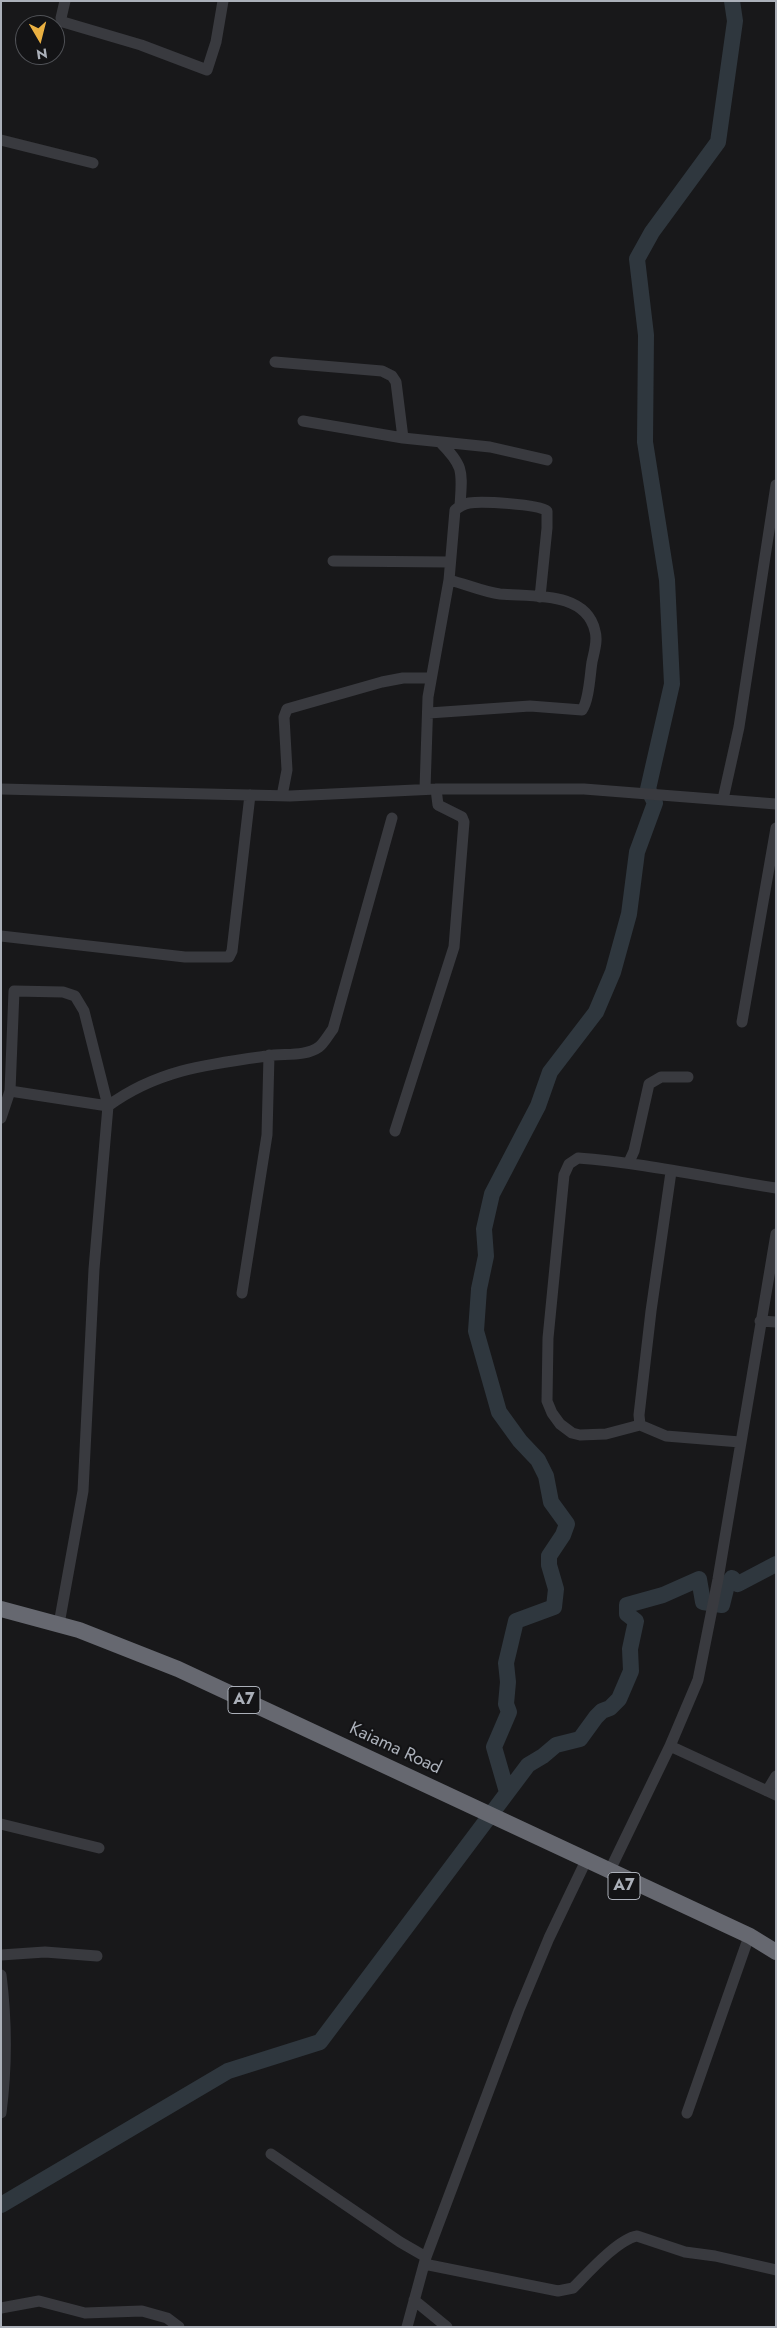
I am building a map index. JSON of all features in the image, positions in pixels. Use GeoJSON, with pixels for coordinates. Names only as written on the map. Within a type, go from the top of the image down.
{"type":"FeatureCollection","features":[{"type":"Feature","properties":{"kind":"highway","name":"Kaiama Road"},"geometry":{"type":"LineString","coordinates":[[1,1609],[59,1624],[178,1669],[483,1816],[583,1867],[747,1942],[769,1949]]}},
{"type":"Feature","properties":{"kind":"highway","name":"Kaiama Road"},"geometry":{"type":"LineString","coordinates":[[1,1617],[66,1634],[175,1676],[750,1936],[769,1949]]}},
{"type":"Feature","properties":{"kind":"street"},"geometry":{"type":"LineString","coordinates":[[65,1],[61,18],[65,23],[141,46],[207,70],[216,42],[222,1]]}},
{"type":"Feature","properties":{"kind":"street"},"geometry":{"type":"LineString","coordinates":[[1,140],[93,162]]}},
{"type":"Feature","properties":{"kind":"street"},"geometry":{"type":"LineString","coordinates":[[275,362],[382,371],[392,376],[396,382],[403,438]]}},
{"type":"Feature","properties":{"kind":"street"},"geometry":{"type":"LineString","coordinates":[[303,421],[403,438],[490,446],[547,460]]}},
{"type":"Feature","properties":{"kind":"street"},"geometry":{"type":"LineString","coordinates":[[440,442],[459,462],[462,472],[460,506]]}},
{"type":"Feature","properties":{"kind":"street"},"geometry":{"type":"LineString","coordinates":[[723,799],[739,727],[776,485]]}},
{"type":"Feature","properties":{"kind":"street"},"geometry":{"type":"LineString","coordinates":[[395,1132],[454,946],[464,822],[462,817],[438,806],[431,789],[429,713],[431,678],[449,580],[455,510],[460,506],[488,502],[536,507],[547,511],[540,597]]}},
{"type":"Feature","properties":{"kind":"street"},"geometry":{"type":"LineString","coordinates":[[333,560],[450,562]]}},
{"type":"Feature","properties":{"kind":"street"},"geometry":{"type":"LineString","coordinates":[[429,713],[530,706],[582,710],[595,646],[596,632],[586,614],[574,603],[540,597],[498,594],[449,580]]}},
{"type":"Feature","properties":{"kind":"street"},"geometry":{"type":"LineString","coordinates":[[282,796],[287,770],[284,717],[287,709],[382,682],[403,678],[431,678]]}},
{"type":"Feature","properties":{"kind":"street"},"geometry":{"type":"LineString","coordinates":[[1,789],[282,796],[431,789],[584,789],[776,804]]}},
{"type":"Feature","properties":{"kind":"street"},"geometry":{"type":"LineString","coordinates":[[1,936],[185,957],[229,956],[232,951],[250,795]]}},
{"type":"Feature","properties":{"kind":"street"},"geometry":{"type":"LineString","coordinates":[[10,1090],[108,1106],[133,1089],[169,1073],[270,1055],[307,1052],[320,1046],[333,1029],[392,818]]}},
{"type":"Feature","properties":{"kind":"street"},"geometry":{"type":"LineString","coordinates":[[742,1022],[776,828]]}},
{"type":"Feature","properties":{"kind":"street"},"geometry":{"type":"LineString","coordinates":[[1,1118],[10,1090],[14,991],[63,992],[75,996],[84,1011],[108,1106],[94,1268],[83,1491],[59,1624]]}},
{"type":"Feature","properties":{"kind":"street"},"geometry":{"type":"LineString","coordinates":[[242,1293],[268,1135],[270,1055]]}},
{"type":"Feature","properties":{"kind":"street"},"geometry":{"type":"LineString","coordinates":[[629,1162],[634,1151],[649,1084],[661,1077],[688,1077]]}},
{"type":"Feature","properties":{"kind":"street"},"geometry":{"type":"LineString","coordinates":[[740,1442],[666,1436],[640,1425],[606,1434],[580,1435],[572,1433],[560,1424],[548,1401],[548,1338],[564,1175],[569,1164],[578,1158],[629,1162],[671,1172],[776,1188]]}},
{"type":"Feature","properties":{"kind":"street"},"geometry":{"type":"LineString","coordinates":[[640,1425],[639,1415],[651,1311],[671,1172]]}},
{"type":"Feature","properties":{"kind":"street"},"geometry":{"type":"LineString","coordinates":[[609,1872],[670,1746],[698,1680],[718,1579],[776,1234]]}},
{"type":"Feature","properties":{"kind":"street"},"geometry":{"type":"LineString","coordinates":[[760,1321],[776,1322]]}},
{"type":"Feature","properties":{"kind":"street"},"geometry":{"type":"LineString","coordinates":[[670,1746],[772,1793],[776,1776]]}},
{"type":"Feature","properties":{"kind":"street"},"geometry":{"type":"LineString","coordinates":[[1,1824],[99,1848]]}},
{"type":"Feature","properties":{"kind":"street"},"geometry":{"type":"LineString","coordinates":[[407,2326],[425,2260],[520,2010],[549,1938],[583,1867]]}},
{"type":"Feature","properties":{"kind":"street"},"geometry":{"type":"LineString","coordinates":[[687,2113],[747,1942]]}},
{"type":"Feature","properties":{"kind":"street"},"geometry":{"type":"LineString","coordinates":[[1,1955],[45,1952],[97,1956]]}},
{"type":"Feature","properties":{"kind":"street"},"geometry":{"type":"LineString","coordinates":[[1,1976],[7,2019],[6,2076],[1,2113]]}},
{"type":"Feature","properties":{"kind":"street"},"geometry":{"type":"LineString","coordinates":[[271,2154],[425,2260],[537,2288],[567,2291],[573,2288],[606,2256],[631,2237],[637,2236],[685,2252],[715,2256],[776,2270]]}},
{"type":"Feature","properties":{"kind":"street"},"geometry":{"type":"LineString","coordinates":[[414,2300],[447,2327]]}},
{"type":"Feature","properties":{"kind":"street"},"geometry":{"type":"LineString","coordinates":[[1,2308],[39,2301],[85,2313],[142,2310],[167,2318],[179,2327]]}},
{"type":"Feature","properties":{"kind":"waterway"},"geometry":{"type":"LineString","coordinates":[[507,1792],[494,1747],[509,1712],[506,1704],[508,1682],[506,1663],[516,1621],[554,1607],[556,1589],[549,1565],[549,1556],[563,1535],[567,1524],[551,1502],[546,1476],[538,1460],[520,1441],[499,1412],[476,1331],[479,1289],[486,1256],[484,1229],[492,1194],[538,1106],[550,1072],[596,1012],[613,972],[629,914],[637,852],[655,803],[648,789],[672,684],[667,580],[645,442],[646,335],[637,259],[652,232],[718,142],[735,21],[732,1]]}},
{"type":"Feature","properties":{"kind":"waterway"},"geometry":{"type":"LineString","coordinates":[[1,2205],[228,2071],[320,2042],[528,1765],[556,1745],[580,1739],[596,1717],[602,1711],[610,1708],[619,1699],[631,1671],[630,1649],[636,1621],[627,1614],[627,1605],[663,1595],[699,1579],[703,1602],[722,1605],[727,1585],[732,1578],[738,1584],[776,1564]]}}]}
